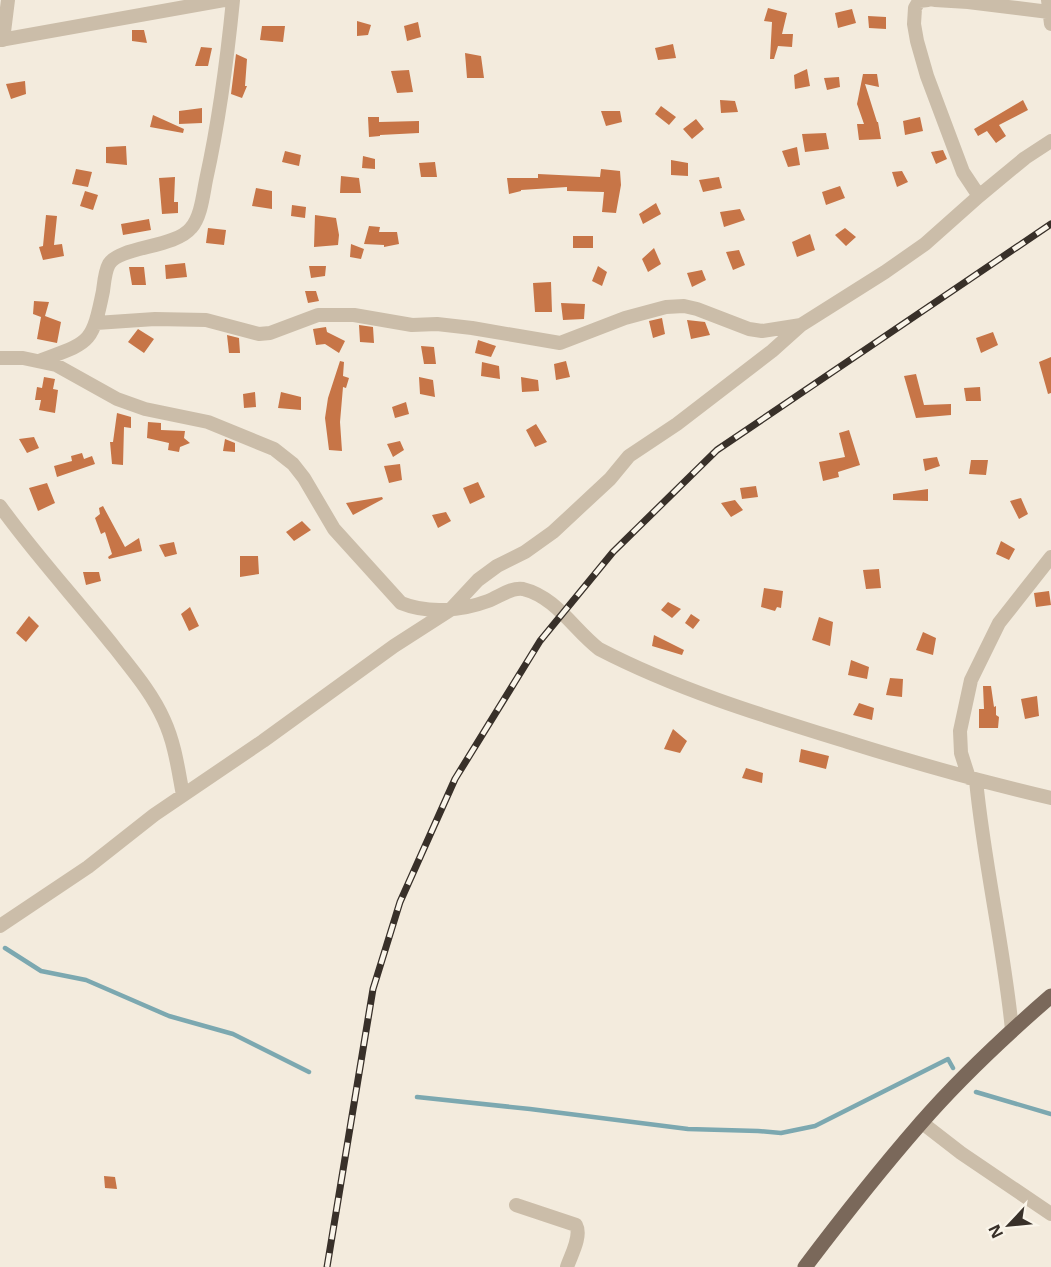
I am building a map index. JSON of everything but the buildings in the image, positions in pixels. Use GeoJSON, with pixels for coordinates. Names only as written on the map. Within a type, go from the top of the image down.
{"type":"FeatureCollection","features":[{"type":"Feature","properties":{"kind":"main road"},"geometry":{"type":"LineString","coordinates":[[805,1267],[921,1122],[1012,1030],[1051,996]]}},
{"type":"Feature","properties":{"kind":"street"},"geometry":{"type":"LineString","coordinates":[[8,0],[2,40],[224,0]]}},
{"type":"Feature","properties":{"kind":"street"},"geometry":{"type":"LineString","coordinates":[[39,361],[73,348],[85,341],[91,334],[96,323],[109,264],[117,256],[183,235],[192,228],[209,166],[220,107],[233,0]]}},
{"type":"Feature","properties":{"kind":"street"},"geometry":{"type":"LineString","coordinates":[[928,0],[919,2],[915,8],[917,41],[930,85],[963,172],[979,196]]}},
{"type":"Feature","properties":{"kind":"street"},"geometry":{"type":"LineString","coordinates":[[935,0],[1049,12]]}},
{"type":"Feature","properties":{"kind":"street"},"geometry":{"type":"LineString","coordinates":[[0,926],[88,867],[183,795],[394,646],[450,610],[477,580],[497,566],[525,552],[553,532],[610,479],[629,456],[678,424],[772,351],[801,325],[925,244],[1025,158],[1051,141]]}},
{"type":"Feature","properties":{"kind":"street"},"geometry":{"type":"LineString","coordinates":[[96,323],[155,319],[207,320],[258,334],[270,333],[318,315],[354,315],[412,325],[436,324],[472,328],[560,343],[625,318],[666,307],[684,306],[697,309],[749,329],[762,331],[801,325]]}},
{"type":"Feature","properties":{"kind":"street"},"geometry":{"type":"LineString","coordinates":[[0,358],[39,361],[56,365],[117,399],[145,409],[208,422],[274,449],[293,464],[304,478],[334,530],[401,603],[411,607],[450,610],[488,601],[512,590],[520,589],[531,592],[557,609],[599,649],[647,671],[769,719],[915,764],[1051,798]]}},
{"type":"Feature","properties":{"kind":"street"},"geometry":{"type":"LineString","coordinates":[[0,506],[50,571],[148,689],[164,718],[172,740],[183,795]]}},
{"type":"Feature","properties":{"kind":"street"},"geometry":{"type":"LineString","coordinates":[[1012,1030],[1007,982],[972,779],[961,753],[960,731],[971,680],[999,623],[1051,557]]}},
{"type":"Feature","properties":{"kind":"street"},"geometry":{"type":"LineString","coordinates":[[921,1122],[961,1153],[1051,1214]]}},
{"type":"Feature","properties":{"kind":"street"},"geometry":{"type":"LineString","coordinates":[[516,1205],[576,1225],[579,1230],[578,1236],[567,1267]]}},
{"type":"Feature","properties":{"kind":"waterway"},"geometry":{"type":"LineString","coordinates":[[5,948],[41,971],[86,980],[169,1016],[233,1034],[309,1072]]}},
{"type":"Feature","properties":{"kind":"waterway"},"geometry":{"type":"LineString","coordinates":[[417,1097],[688,1129],[781,1133],[815,1126],[948,1059],[953,1068]]}},
{"type":"Feature","properties":{"kind":"waterway"},"geometry":{"type":"LineString","coordinates":[[976,1092],[1051,1114]]}},
{"type":"Feature","properties":{"kind":"railway"},"geometry":{"type":"LineString","coordinates":[[327,1267],[373,989],[400,902],[455,779],[540,641],[613,552],[717,450],[1051,224]]}}]}
